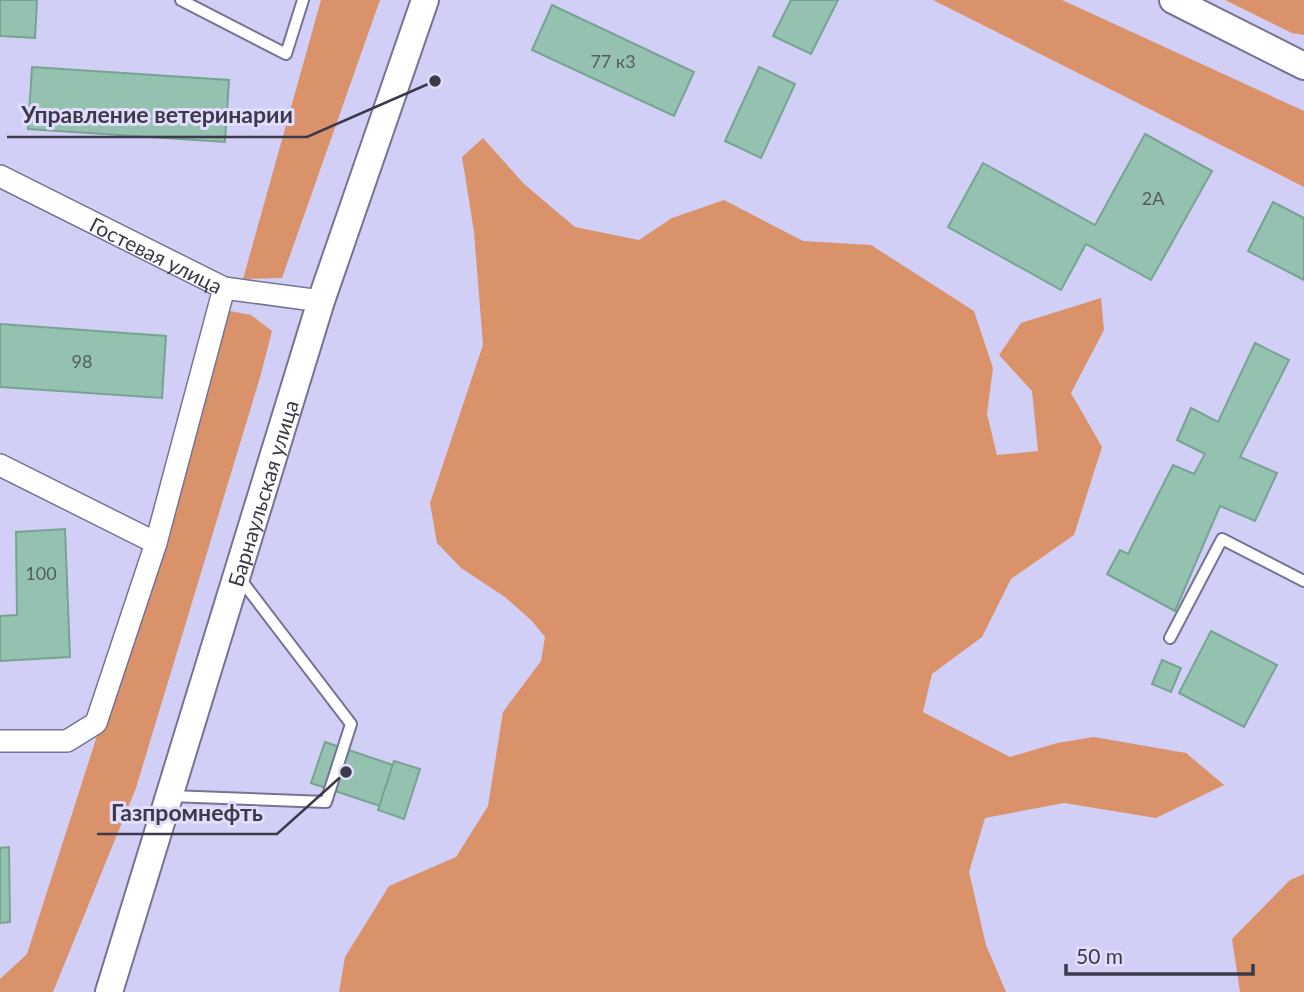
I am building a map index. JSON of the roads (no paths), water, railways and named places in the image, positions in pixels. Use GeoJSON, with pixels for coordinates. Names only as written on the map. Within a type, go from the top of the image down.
{"type":"FeatureCollection","features":[{"type":"Feature","properties":{"kind":"street","name":"Барнаульская улица"},"geometry":{"type":"LineString","coordinates":[[110,992],[321,301],[425,0]]}},
{"type":"Feature","properties":{"kind":"street"},"geometry":{"type":"LineString","coordinates":[[1173,0],[1304,66]]}},
{"type":"Feature","properties":{"kind":"street","name":"Гостевая улица"},"geometry":{"type":"LineString","coordinates":[[0,176],[225,288],[321,301]]}},
{"type":"Feature","properties":{"kind":"street"},"geometry":{"type":"LineString","coordinates":[[0,741],[67,741],[96,723],[156,543],[225,288]]}},
{"type":"Feature","properties":{"kind":"street"},"geometry":{"type":"LineString","coordinates":[[0,465],[156,543]]}},
{"type":"Feature","properties":{"kind":"lane"},"geometry":{"type":"LineString","coordinates":[[181,0],[286,54],[303,0]]}},
{"type":"Feature","properties":{"kind":"lane"},"geometry":{"type":"LineString","coordinates":[[1170,638],[1222,539],[1304,581]]}},
{"type":"Feature","properties":{"kind":"lane"},"geometry":{"type":"LineString","coordinates":[[170,796],[326,802],[351,724],[238,576]]}},
{"type":"Feature","properties":{"kind":"place","name":"Управление ветеринарии"},"geometry":{"type":"Point","coordinates":[435,81]}},
{"type":"Feature","properties":{"kind":"place","name":"Газпромнефть"},"geometry":{"type":"Point","coordinates":[346,772]}}]}
